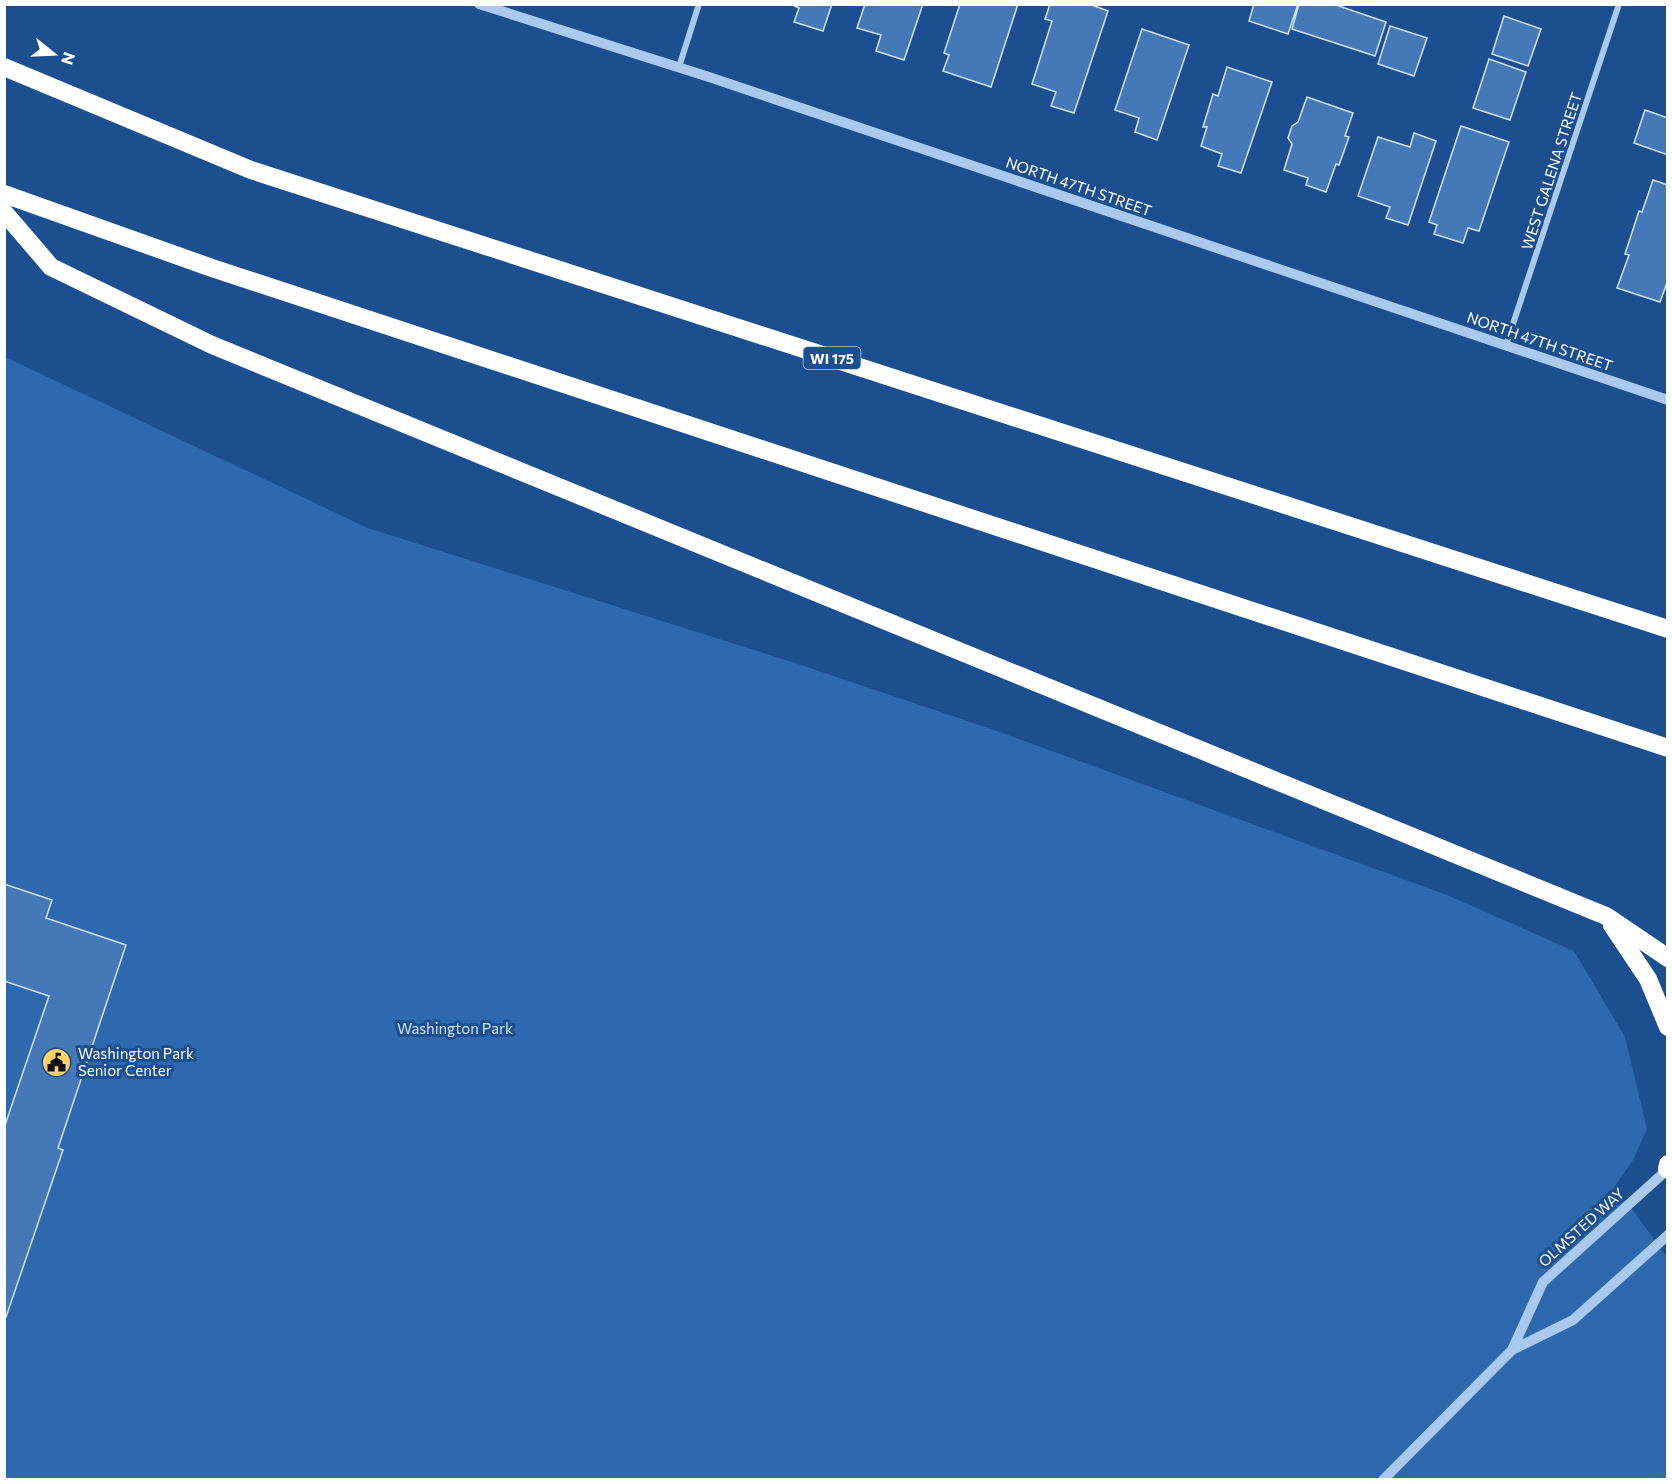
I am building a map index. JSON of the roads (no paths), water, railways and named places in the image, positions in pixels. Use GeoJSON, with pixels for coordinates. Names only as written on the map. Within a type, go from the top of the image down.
{"type":"FeatureCollection","features":[{"type":"Feature","properties":{"kind":"highway","name":"WI 175"},"geometry":{"type":"LineString","coordinates":[[4,67],[252,170],[1668,630]]}},
{"type":"Feature","properties":{"kind":"highway"},"geometry":{"type":"LineString","coordinates":[[4,194],[224,272],[1668,748]]}},
{"type":"Feature","properties":{"kind":"highway"},"geometry":{"type":"LineString","coordinates":[[4,212],[51,267],[212,345],[1606,916],[1668,958]]}},
{"type":"Feature","properties":{"kind":"highway"},"geometry":{"type":"LineString","coordinates":[[1606,916],[1648,979],[1668,1027]]}},
{"type":"Feature","properties":{"kind":"highway"},"geometry":{"type":"LineString","coordinates":[[1667,1169],[1668,1164]]}},
{"type":"Feature","properties":{"kind":"street","name":"NORTH 47TH STREET"},"geometry":{"type":"LineString","coordinates":[[479,4],[679,67],[1668,400]]}},
{"type":"Feature","properties":{"kind":"street"},"geometry":{"type":"LineString","coordinates":[[679,67],[699,4]]}},
{"type":"Feature","properties":{"kind":"street","name":"WEST GALENA STREET"},"geometry":{"type":"LineString","coordinates":[[1506,345],[1619,4]]}},
{"type":"Feature","properties":{"kind":"street","name":"OLMSTED WAY"},"geometry":{"type":"LineString","coordinates":[[1512,1350],[1543,1282],[1667,1169]]}},
{"type":"Feature","properties":{"kind":"street","name":"OLMSTED WAY"},"geometry":{"type":"LineString","coordinates":[[1383,1479],[1512,1350],[1573,1320],[1668,1235]]}},
{"type":"Feature","properties":{"kind":"place","name":"Washington Park Senior Center"},"geometry":{"type":"Point","coordinates":[57,1062]}},
{"type":"Feature","properties":{"kind":"park label","name":"Washington Park"},"geometry":{"type":"Point","coordinates":[455,1028]}}]}
